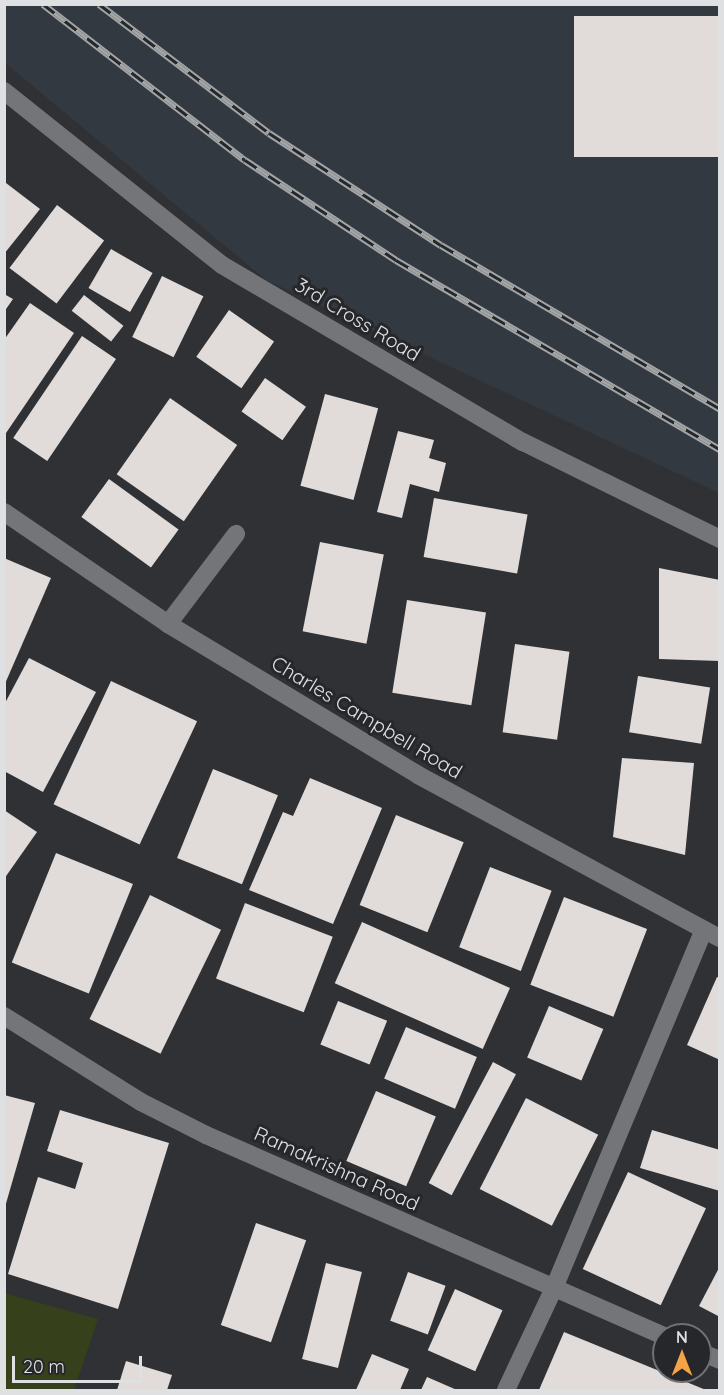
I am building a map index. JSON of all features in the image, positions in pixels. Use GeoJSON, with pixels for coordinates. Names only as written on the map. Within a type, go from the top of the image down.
{"type":"FeatureCollection","features":[{"type":"Feature","properties":{"kind":"street","name":"3rd Cross Road"},"geometry":{"type":"LineString","coordinates":[[4,91],[222,265],[523,442],[720,539]]}},
{"type":"Feature","properties":{"kind":"street","name":"Charles Campbell Road"},"geometry":{"type":"LineString","coordinates":[[4,512],[168,624],[418,775],[711,935]]}},
{"type":"Feature","properties":{"kind":"street"},"geometry":{"type":"LineString","coordinates":[[168,624],[236,534]]}},
{"type":"Feature","properties":{"kind":"street"},"geometry":{"type":"LineString","coordinates":[[506,1390],[554,1288],[711,935]]}},
{"type":"Feature","properties":{"kind":"street","name":"Ramakrishna Road"},"geometry":{"type":"LineString","coordinates":[[4,1016],[116,1087],[206,1135],[652,1331]]}},
{"type":"Feature","properties":{"kind":"shaded area"},"geometry":{"type":"Polygon","coordinates":[[[4,5],[719,5],[719,493],[266,280],[5,63],[4,5]]]}},
{"type":"Feature","properties":{"kind":"green space"},"geometry":{"type":"Polygon","coordinates":[[[4,1293],[98,1319],[74,1390],[5,1390],[4,1293]]]}},
{"type":"Feature","properties":{"kind":"building"},"geometry":{"type":"Polygon","coordinates":[[[574,16],[720,16],[720,157],[574,157],[574,16]]]}},
{"type":"Feature","properties":{"kind":"building"},"geometry":{"type":"Polygon","coordinates":[[[6,183],[40,209],[4,254],[4,184],[6,183]]]}},
{"type":"Feature","properties":{"kind":"building"},"geometry":{"type":"Polygon","coordinates":[[[57,205],[104,241],[57,304],[9,268],[57,205]]]}},
{"type":"Feature","properties":{"kind":"building"},"geometry":{"type":"Polygon","coordinates":[[[111,249],[153,273],[130,312],[89,288],[111,249]]]}},
{"type":"Feature","properties":{"kind":"building"},"geometry":{"type":"Polygon","coordinates":[[[162,276],[203,296],[174,357],[132,337],[162,276]]]}},
{"type":"Feature","properties":{"kind":"building"},"geometry":{"type":"Polygon","coordinates":[[[4,294],[13,299],[4,312],[4,294]]]}},
{"type":"Feature","properties":{"kind":"building"},"geometry":{"type":"Polygon","coordinates":[[[84,295],[123,326],[111,342],[72,311],[84,295]]]}},
{"type":"Feature","properties":{"kind":"building"},"geometry":{"type":"Polygon","coordinates":[[[30,303],[74,333],[4,436],[4,340],[30,303]]]}},
{"type":"Feature","properties":{"kind":"building"},"geometry":{"type":"Polygon","coordinates":[[[229,310],[274,342],[241,388],[196,357],[229,310]]]}},
{"type":"Feature","properties":{"kind":"building"},"geometry":{"type":"Polygon","coordinates":[[[82,336],[116,359],[47,461],[13,438],[82,336]]]}},
{"type":"Feature","properties":{"kind":"building"},"geometry":{"type":"Polygon","coordinates":[[[265,378],[306,407],[282,440],[241,412],[265,378]]]}},
{"type":"Feature","properties":{"kind":"building"},"geometry":{"type":"Polygon","coordinates":[[[325,394],[378,408],[354,500],[300,486],[325,394]]]}},
{"type":"Feature","properties":{"kind":"building"},"geometry":{"type":"Polygon","coordinates":[[[170,398],[237,445],[184,521],[117,474],[170,398]]]}},
{"type":"Feature","properties":{"kind":"building"},"geometry":{"type":"Polygon","coordinates":[[[398,431],[434,440],[429,458],[446,463],[439,492],[410,484],[402,518],[377,512],[398,431]]]}},
{"type":"Feature","properties":{"kind":"building"},"geometry":{"type":"Polygon","coordinates":[[[109,479],[179,530],[151,568],[81,517],[109,479]]]}},
{"type":"Feature","properties":{"kind":"building"},"geometry":{"type":"Polygon","coordinates":[[[434,498],[528,514],[517,574],[424,557],[434,498]]]}},
{"type":"Feature","properties":{"kind":"building"},"geometry":{"type":"Polygon","coordinates":[[[320,542],[384,554],[366,644],[303,631],[320,542]]]}},
{"type":"Feature","properties":{"kind":"building"},"geometry":{"type":"Polygon","coordinates":[[[4,558],[51,578],[4,686],[4,558]]]}},
{"type":"Feature","properties":{"kind":"building"},"geometry":{"type":"Polygon","coordinates":[[[659,568],[720,580],[720,661],[659,659],[659,568]]]}},
{"type":"Feature","properties":{"kind":"building"},"geometry":{"type":"Polygon","coordinates":[[[407,600],[486,613],[471,705],[392,693],[407,600]]]}},
{"type":"Feature","properties":{"kind":"building"},"geometry":{"type":"Polygon","coordinates":[[[515,644],[569,652],[557,740],[503,732],[515,644]]]}},
{"type":"Feature","properties":{"kind":"building"},"geometry":{"type":"Polygon","coordinates":[[[29,658],[96,692],[43,792],[4,771],[4,705],[29,658]]]}},
{"type":"Feature","properties":{"kind":"building"},"geometry":{"type":"Polygon","coordinates":[[[638,676],[710,687],[701,744],[629,732],[638,676]]]}},
{"type":"Feature","properties":{"kind":"building"},"geometry":{"type":"Polygon","coordinates":[[[111,681],[197,721],[140,844],[54,804],[111,681]]]}},
{"type":"Feature","properties":{"kind":"building"},"geometry":{"type":"Polygon","coordinates":[[[622,758],[694,763],[685,855],[613,837],[622,758]]]}},
{"type":"Feature","properties":{"kind":"building"},"geometry":{"type":"Polygon","coordinates":[[[213,769],[278,795],[242,884],[177,858],[213,769]]]}},
{"type":"Feature","properties":{"kind":"building"},"geometry":{"type":"Polygon","coordinates":[[[310,778],[382,808],[333,924],[249,890],[283,812],[293,816],[310,778]]]}},
{"type":"Feature","properties":{"kind":"building"},"geometry":{"type":"Polygon","coordinates":[[[4,810],[37,832],[4,879],[4,810]]]}},
{"type":"Feature","properties":{"kind":"building"},"geometry":{"type":"Polygon","coordinates":[[[396,815],[464,842],[427,932],[360,905],[396,815]]]}},
{"type":"Feature","properties":{"kind":"building"},"geometry":{"type":"Polygon","coordinates":[[[56,853],[133,884],[89,994],[12,962],[56,853]]]}},
{"type":"Feature","properties":{"kind":"building"},"geometry":{"type":"Polygon","coordinates":[[[490,867],[552,891],[521,971],[459,947],[490,867]]]}},
{"type":"Feature","properties":{"kind":"building"},"geometry":{"type":"Polygon","coordinates":[[[150,895],[221,930],[161,1054],[90,1019],[150,895]]]}},
{"type":"Feature","properties":{"kind":"building"},"geometry":{"type":"Polygon","coordinates":[[[564,897],[647,929],[613,1017],[530,985],[564,897]]]}},
{"type":"Feature","properties":{"kind":"building"},"geometry":{"type":"Polygon","coordinates":[[[245,903],[333,937],[304,1012],[216,979],[245,903]]]}},
{"type":"Feature","properties":{"kind":"building"},"geometry":{"type":"Polygon","coordinates":[[[362,922],[510,988],[483,1049],[335,983],[362,922]]]}},
{"type":"Feature","properties":{"kind":"building"},"geometry":{"type":"Polygon","coordinates":[[[717,977],[720,978],[720,1060],[687,1045],[717,977]]]}},
{"type":"Feature","properties":{"kind":"building"},"geometry":{"type":"Polygon","coordinates":[[[338,1001],[387,1021],[370,1064],[320,1045],[338,1001]]]}},
{"type":"Feature","properties":{"kind":"building"},"geometry":{"type":"Polygon","coordinates":[[[549,1006],[603,1029],[581,1081],[527,1058],[549,1006]]]}},
{"type":"Feature","properties":{"kind":"building"},"geometry":{"type":"Polygon","coordinates":[[[406,1027],[477,1057],[455,1109],[384,1079],[406,1027]]]}},
{"type":"Feature","properties":{"kind":"building"},"geometry":{"type":"Polygon","coordinates":[[[493,1062],[516,1074],[452,1195],[429,1183],[493,1062]]]}},
{"type":"Feature","properties":{"kind":"building"},"geometry":{"type":"Polygon","coordinates":[[[376,1091],[436,1116],[406,1186],[346,1161],[376,1091]]]}},
{"type":"Feature","properties":{"kind":"building"},"geometry":{"type":"Polygon","coordinates":[[[4,1095],[35,1103],[5,1207],[4,1206],[4,1095]]]}},
{"type":"Feature","properties":{"kind":"building"},"geometry":{"type":"Polygon","coordinates":[[[526,1098],[598,1135],[552,1226],[480,1189],[526,1098]]]}},
{"type":"Feature","properties":{"kind":"building"},"geometry":{"type":"Polygon","coordinates":[[[60,1110],[169,1143],[118,1309],[8,1274],[38,1177],[75,1189],[83,1163],[47,1151],[60,1110]]]}},
{"type":"Feature","properties":{"kind":"building"},"geometry":{"type":"Polygon","coordinates":[[[652,1130],[720,1150],[720,1191],[640,1168],[652,1130]]]}},
{"type":"Feature","properties":{"kind":"building"},"geometry":{"type":"Polygon","coordinates":[[[628,1172],[706,1208],[661,1305],[583,1269],[628,1172]]]}},
{"type":"Feature","properties":{"kind":"building"},"geometry":{"type":"Polygon","coordinates":[[[256,1223],[306,1240],[271,1342],[221,1325],[256,1223]]]}},
{"type":"Feature","properties":{"kind":"building"},"geometry":{"type":"Polygon","coordinates":[[[326,1263],[362,1272],[338,1368],[302,1359],[326,1263]]]}},
{"type":"Feature","properties":{"kind":"building"},"geometry":{"type":"Polygon","coordinates":[[[720,1266],[720,1317],[699,1306],[720,1266]]]}},
{"type":"Feature","properties":{"kind":"building"},"geometry":{"type":"Polygon","coordinates":[[[408,1272],[446,1286],[428,1335],[390,1321],[408,1272]]]}},
{"type":"Feature","properties":{"kind":"building"},"geometry":{"type":"Polygon","coordinates":[[[455,1289],[503,1310],[475,1371],[428,1350],[455,1289]]]}},
{"type":"Feature","properties":{"kind":"building"},"geometry":{"type":"Polygon","coordinates":[[[564,1332],[652,1368],[652,1383],[689,1383],[706,1390],[539,1390],[564,1332]]]}},
{"type":"Feature","properties":{"kind":"building"},"geometry":{"type":"Polygon","coordinates":[[[372,1354],[409,1369],[400,1390],[356,1390],[372,1354]]]}},
{"type":"Feature","properties":{"kind":"building"},"geometry":{"type":"Polygon","coordinates":[[[126,1361],[172,1375],[167,1390],[117,1390],[126,1361]]]}},
{"type":"Feature","properties":{"kind":"building"},"geometry":{"type":"Polygon","coordinates":[[[427,1377],[457,1390],[421,1390],[427,1377]]]}},
{"type":"Feature","properties":{"kind":"railway"},"geometry":{"type":"LineString","coordinates":[[43,4],[245,160],[396,260],[720,449]]}},
{"type":"Feature","properties":{"kind":"railway"},"geometry":{"type":"LineString","coordinates":[[99,4],[269,133],[441,245],[720,409]]}}]}
